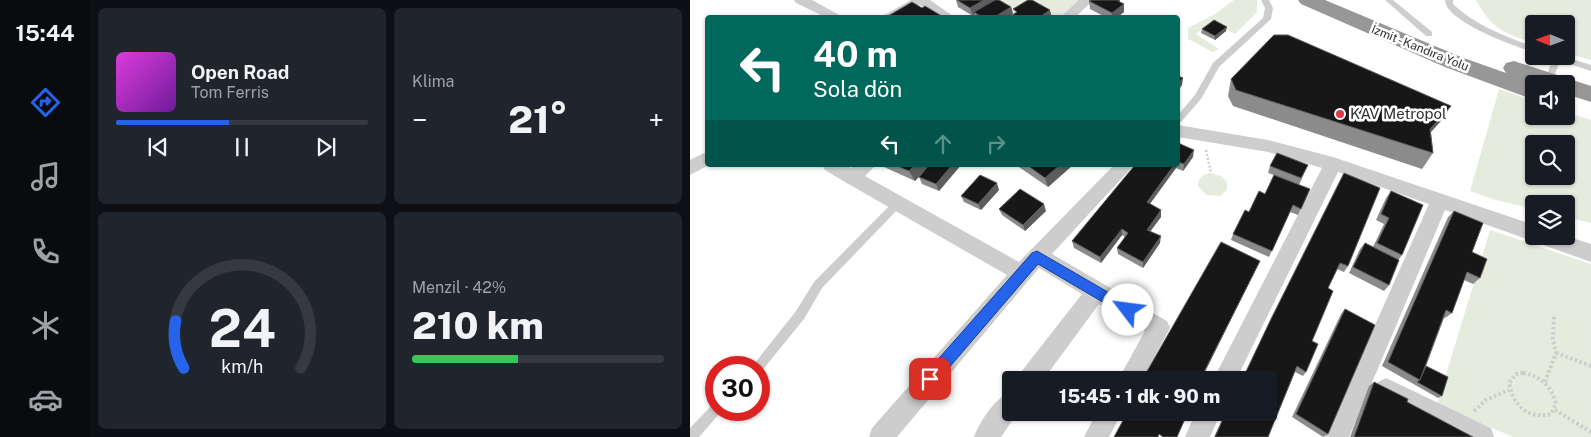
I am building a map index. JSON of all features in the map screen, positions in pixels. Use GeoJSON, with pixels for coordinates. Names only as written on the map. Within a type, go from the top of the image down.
{"type":"FeatureCollection","features":[{"type":"Feature","properties":{"kind":"highway","name":"İzmit - Kandıra Yolu"},"geometry":{"type":"LineString","coordinates":[[1308,0],[1454,62],[1525,79]]}},
{"type":"Feature","properties":{"kind":"highway","name":"İzmit - Kandıra Yolu"},"geometry":{"type":"LineString","coordinates":[[1344,0],[1528,75]]}},
{"type":"Feature","properties":{"kind":"highway","name":"İzmit - Kandıra Yolu"},"geometry":{"type":"LineString","coordinates":[[1575,90],[1591,94]]}},
{"type":"Feature","properties":{"kind":"highway"},"geometry":{"type":"LineString","coordinates":[[1575,105],[1591,110]]}},
{"type":"Feature","properties":{"kind":"street"},"geometry":{"type":"LineString","coordinates":[[801,0],[833,15]]}},
{"type":"Feature","properties":{"kind":"street"},"geometry":{"type":"LineString","coordinates":[[891,15],[922,0],[945,15]]}},
{"type":"Feature","properties":{"kind":"street"},"geometry":{"type":"LineString","coordinates":[[1069,15],[1087,0]]}},
{"type":"Feature","properties":{"kind":"street"},"geometry":{"type":"LineString","coordinates":[[1180,131],[1268,146],[1333,164],[1525,231]]}},
{"type":"Feature","properties":{"kind":"street"},"geometry":{"type":"LineString","coordinates":[[1229,371],[1333,164]]}},
{"type":"Feature","properties":{"kind":"street"},"geometry":{"type":"LineString","coordinates":[[834,167],[1021,273]]}},
{"type":"Feature","properties":{"kind":"street"},"geometry":{"type":"LineString","coordinates":[[851,177],[864,167]]}},
{"type":"Feature","properties":{"kind":"street"},"geometry":{"type":"LineString","coordinates":[[881,437],[1021,273],[1123,167]]}},
{"type":"Feature","properties":{"kind":"street"},"geometry":{"type":"LineString","coordinates":[[1337,437],[1361,377],[1438,202]]}},
{"type":"Feature","properties":{"kind":"street"},"geometry":{"type":"LineString","coordinates":[[1568,245],[1591,253]]}},
{"type":"Feature","properties":{"kind":"street"},"geometry":{"type":"LineString","coordinates":[[1037,256],[1159,328],[1134,371]]}},
{"type":"Feature","properties":{"kind":"street"},"geometry":{"type":"LineString","coordinates":[[1036,371],[1096,292]]}},
{"type":"Feature","properties":{"kind":"street"},"geometry":{"type":"LineString","coordinates":[[1361,377],[1472,432]]}},
{"type":"Feature","properties":{"kind":"street"},"geometry":{"type":"LineString","coordinates":[[986,437],[1002,415]]}},
{"type":"Feature","properties":{"kind":"street"},"geometry":{"type":"LineString","coordinates":[[1096,437],[1105,421]]}},
{"type":"Feature","properties":{"kind":"street"},"geometry":{"type":"LineString","coordinates":[[1197,437],[1205,421]]}},
{"type":"Feature","properties":{"kind":"lane"},"geometry":{"type":"LineString","coordinates":[[1180,118],[1198,97],[1216,65],[1267,19],[1269,8],[1265,0]]}},
{"type":"Feature","properties":{"kind":"lane"},"geometry":{"type":"LineString","coordinates":[[1389,0],[1429,34]]}},
{"type":"Feature","properties":{"kind":"lane"},"geometry":{"type":"LineString","coordinates":[[1449,0],[1449,5],[1456,13],[1474,24],[1525,46]]}},
{"type":"Feature","properties":{"kind":"lane"},"geometry":{"type":"LineString","coordinates":[[1575,63],[1591,68]]}},
{"type":"Feature","properties":{"kind":"lane"},"geometry":{"type":"LineString","coordinates":[[768,356],[800,315],[818,285],[898,203]]}},
{"type":"Feature","properties":{"kind":"lane"},"geometry":{"type":"LineString","coordinates":[[690,437],[705,421]]}},
{"type":"Feature","properties":{"kind":"path"},"geometry":{"type":"LineString","coordinates":[[1207,135],[1206,154],[1212,168],[1212,173]]}},
{"type":"Feature","properties":{"kind":"path"},"geometry":{"type":"LineString","coordinates":[[1545,382],[1556,352],[1553,340],[1554,314]]}},
{"type":"Feature","properties":{"kind":"path"},"geometry":{"type":"LineString","coordinates":[[1556,352],[1591,366]]}},
{"type":"Feature","properties":{"kind":"path"},"geometry":{"type":"LineString","coordinates":[[1516,374],[1530,374],[1545,382],[1554,396],[1555,410],[1545,417],[1531,414],[1517,404],[1509,390],[1509,383],[1516,374]]}},
{"type":"Feature","properties":{"kind":"path"},"geometry":{"type":"LineString","coordinates":[[1472,432],[1476,408],[1494,395],[1509,390]]}},
{"type":"Feature","properties":{"kind":"path"},"geometry":{"type":"LineString","coordinates":[[1555,410],[1591,432]]}},
{"type":"Feature","properties":{"kind":"shaded area"},"geometry":{"type":"Polygon","coordinates":[[[990,0],[1079,0],[1062,15],[1005,15],[990,0]]]}},
{"type":"Feature","properties":{"kind":"shaded area"},"geometry":{"type":"Polygon","coordinates":[[[1234,0],[1257,0],[1257,12],[1235,34],[1212,21],[1196,34],[1219,49],[1213,52],[1188,39],[1188,28],[1215,14],[1234,0]]]}},
{"type":"Feature","properties":{"kind":"shaded area"},"geometry":{"type":"Polygon","coordinates":[[[1476,0],[1591,0],[1591,60],[1575,56],[1575,15],[1525,15],[1525,40],[1499,29],[1487,18],[1476,0]]]}},
{"type":"Feature","properties":{"kind":"shaded area"},"geometry":{"type":"Polygon","coordinates":[[[1499,89],[1525,98],[1525,125],[1575,125],[1575,115],[1591,120],[1591,223],[1575,219],[1575,195],[1525,195],[1525,207],[1470,191],[1499,89]]]}},
{"type":"Feature","properties":{"kind":"shaded area"},"geometry":{"type":"Polygon","coordinates":[[[1211,173],[1221,176],[1227,182],[1227,190],[1220,196],[1206,195],[1198,186],[1202,176],[1211,173]]]}},
{"type":"Feature","properties":{"kind":"shaded area"},"geometry":{"type":"Polygon","coordinates":[[[1490,230],[1525,242],[1525,245],[1535,245],[1591,264],[1591,437],[1513,437],[1437,404],[1490,230]]]}},
{"type":"Feature","properties":{"kind":"building"},"geometry":{"type":"Polygon","coordinates":[[[957,0],[984,0],[970,8],[957,0]]]}},
{"type":"Feature","properties":{"kind":"building"},"geometry":{"type":"Polygon","coordinates":[[[995,0],[999,0],[1011,7],[998,15],[978,15],[974,12],[995,0]]]}},
{"type":"Feature","properties":{"kind":"building"},"geometry":{"type":"Polygon","coordinates":[[[1028,0],[1032,0],[1050,10],[1043,15],[1012,15],[1017,12],[1013,9],[1028,0]]]}},
{"type":"Feature","properties":{"kind":"building"},"geometry":{"type":"Polygon","coordinates":[[[1119,0],[1124,4],[1112,13],[1089,1],[1119,0]]]}},
{"type":"Feature","properties":{"kind":"building"},"geometry":{"type":"Polygon","coordinates":[[[912,2],[922,8],[925,6],[940,15],[890,15],[912,2]]]}},
{"type":"Feature","properties":{"kind":"building"},"geometry":{"type":"Polygon","coordinates":[[[1214,20],[1227,27],[1215,36],[1202,29],[1214,20]]]}},
{"type":"Feature","properties":{"kind":"building","name":"KAV Metropol"},"geometry":{"type":"Polygon","coordinates":[[[1274,35],[1288,35],[1451,106],[1430,129],[1433,153],[1236,90],[1231,79],[1274,35]]]}},
{"type":"Feature","properties":{"kind":"building"},"geometry":{"type":"Polygon","coordinates":[[[1180,144],[1194,150],[1184,164],[1180,163],[1180,144]]]}},
{"type":"Feature","properties":{"kind":"building"},"geometry":{"type":"Polygon","coordinates":[[[1277,153],[1308,165],[1301,178],[1270,166],[1277,153]]]}},
{"type":"Feature","properties":{"kind":"building"},"geometry":{"type":"Polygon","coordinates":[[[900,167],[913,167],[909,171],[900,167]]]}},
{"type":"Feature","properties":{"kind":"building"},"geometry":{"type":"Polygon","coordinates":[[[927,167],[950,167],[936,184],[919,177],[927,167]]]}},
{"type":"Feature","properties":{"kind":"building"},"geometry":{"type":"Polygon","coordinates":[[[1030,167],[1058,167],[1045,178],[1030,167]]]}},
{"type":"Feature","properties":{"kind":"building"},"geometry":{"type":"Polygon","coordinates":[[[1133,167],[1173,167],[1147,202],[1161,210],[1147,230],[1161,236],[1143,262],[1117,248],[1128,233],[1122,229],[1100,257],[1072,241],[1133,167]]]}},
{"type":"Feature","properties":{"kind":"building"},"geometry":{"type":"Polygon","coordinates":[[[1344,173],[1380,188],[1348,266],[1340,263],[1328,288],[1333,291],[1312,341],[1318,344],[1306,372],[1297,366],[1277,415],[1277,371],[1246,371],[1344,173]]]}},
{"type":"Feature","properties":{"kind":"building"},"geometry":{"type":"Polygon","coordinates":[[[980,175],[997,183],[978,204],[961,196],[980,175]]]}},
{"type":"Feature","properties":{"kind":"building"},"geometry":{"type":"Polygon","coordinates":[[[1274,175],[1310,189],[1301,209],[1293,205],[1272,251],[1233,234],[1245,210],[1249,212],[1259,191],[1265,194],[1274,175]]]}},
{"type":"Feature","properties":{"kind":"building"},"geometry":{"type":"Polygon","coordinates":[[[1020,189],[1044,204],[1023,225],[999,209],[1020,189]]]}},
{"type":"Feature","properties":{"kind":"building"},"geometry":{"type":"Polygon","coordinates":[[[1391,191],[1423,205],[1402,255],[1377,243],[1389,218],[1381,214],[1391,191]]]}},
{"type":"Feature","properties":{"kind":"building"},"geometry":{"type":"Polygon","coordinates":[[[1454,211],[1483,223],[1472,252],[1487,259],[1480,278],[1467,272],[1452,313],[1446,310],[1420,380],[1388,362],[1454,211]]]}},
{"type":"Feature","properties":{"kind":"building"},"geometry":{"type":"Polygon","coordinates":[[[1221,242],[1260,261],[1205,371],[1147,371],[1221,242]]]}},
{"type":"Feature","properties":{"kind":"building"},"geometry":{"type":"Polygon","coordinates":[[[1365,243],[1399,260],[1389,285],[1353,267],[1365,243]]]}},
{"type":"Feature","properties":{"kind":"building"},"geometry":{"type":"Polygon","coordinates":[[[1345,309],[1375,325],[1328,434],[1296,414],[1345,309]]]}},
{"type":"Feature","properties":{"kind":"building"},"geometry":{"type":"Polygon","coordinates":[[[1426,366],[1448,377],[1442,396],[1417,382],[1420,380],[1426,366]]]}},
{"type":"Feature","properties":{"kind":"building"},"geometry":{"type":"Polygon","coordinates":[[[1374,382],[1408,399],[1407,402],[1473,437],[1354,437],[1374,382]]]}},
{"type":"Feature","properties":{"kind":"building"},"geometry":{"type":"Polygon","coordinates":[[[1123,421],[1184,421],[1177,437],[1163,437],[1159,434],[1158,437],[1114,437],[1123,421]]]}},
{"type":"Feature","properties":{"kind":"building"},"geometry":{"type":"Polygon","coordinates":[[[1222,421],[1275,421],[1268,437],[1215,437],[1222,421]]]}},
{"type":"Feature","properties":{"kind":"place","name":"KAV Metropol"},"geometry":{"type":"Point","coordinates":[1340,114]}},
{"type":"Feature","properties":{"kind":"route"},"geometry":{"type":"LineString","coordinates":[[930,379],[1037,256],[1128,310]]}}]}
